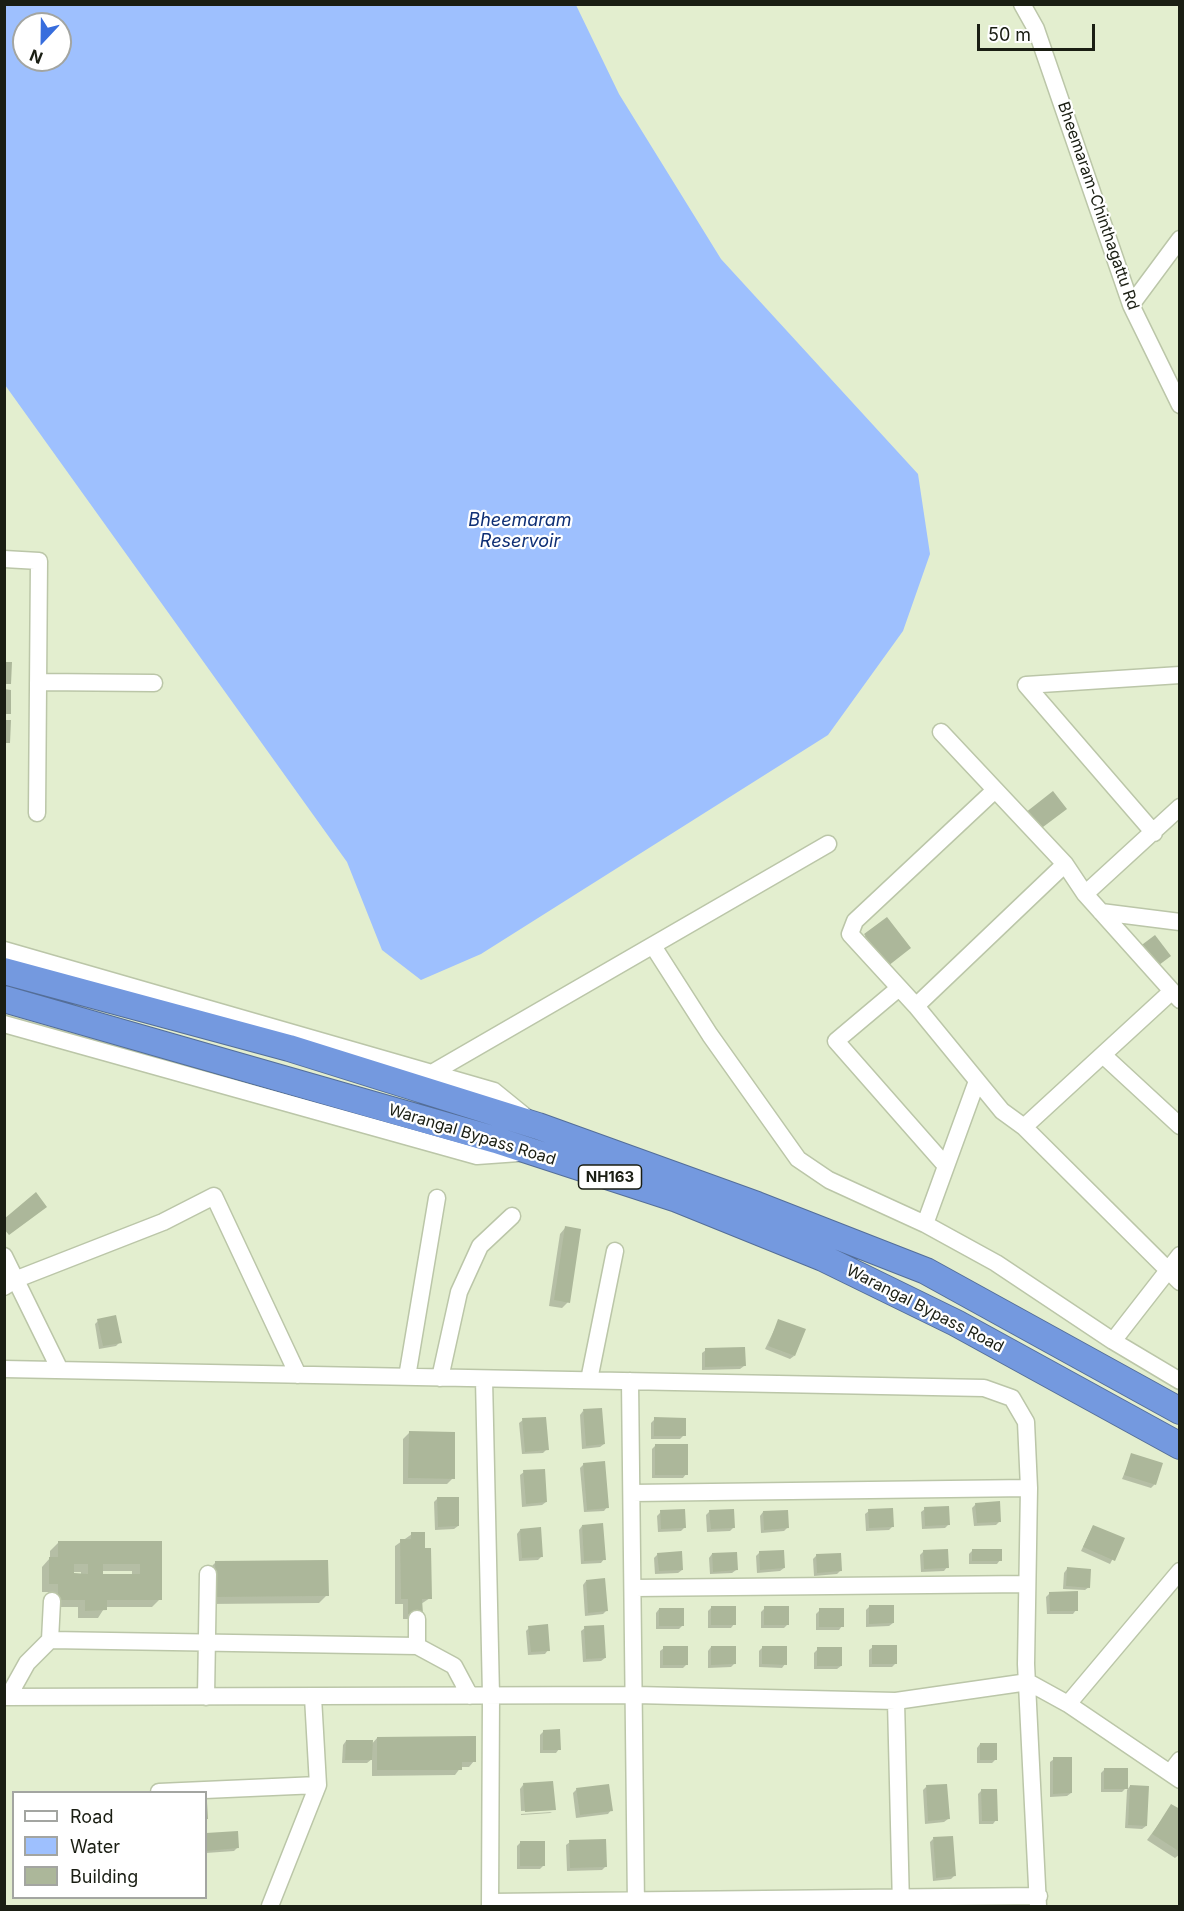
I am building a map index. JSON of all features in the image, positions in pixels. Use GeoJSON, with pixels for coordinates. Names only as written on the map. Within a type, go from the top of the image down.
{"type":"FeatureCollection","features":[{"type":"Feature","properties":{"kind":"highway","name":"Warangal Bypass Road"},"geometry":{"type":"LineString","coordinates":[[4,971],[289,1048],[538,1126],[757,1205],[926,1271],[1179,1411]]}},
{"type":"Feature","properties":{"kind":"highway","name":"Warangal Bypass Road"},"geometry":{"type":"LineString","coordinates":[[4,999],[531,1152],[677,1199],[823,1258],[956,1323],[1179,1446]]}},
{"type":"Feature","properties":{"kind":"street","name":"Bheemaram-Chinthagattu Rd"},"geometry":{"type":"LineString","coordinates":[[1022,4],[1036,29],[1131,305],[1179,405]]}},
{"type":"Feature","properties":{"kind":"street"},"geometry":{"type":"LineString","coordinates":[[1131,305],[1179,239]]}},
{"type":"Feature","properties":{"kind":"street"},"geometry":{"type":"LineString","coordinates":[[4,559],[39,561],[37,813]]}},
{"type":"Feature","properties":{"kind":"street"},"geometry":{"type":"LineString","coordinates":[[1154,833],[1026,685],[1179,675]]}},
{"type":"Feature","properties":{"kind":"street"},"geometry":{"type":"LineString","coordinates":[[38,682],[154,683]]}},
{"type":"Feature","properties":{"kind":"street"},"geometry":{"type":"LineString","coordinates":[[941,732],[1065,864],[1085,894],[1175,996],[1103,1055],[1024,1127]]}},
{"type":"Feature","properties":{"kind":"street"},"geometry":{"type":"LineString","coordinates":[[995,790],[851,928],[853,939],[916,1006],[1002,1111],[1024,1127],[1179,1282]]}},
{"type":"Feature","properties":{"kind":"street"},"geometry":{"type":"LineString","coordinates":[[1085,894],[1154,833],[1179,807]]}},
{"type":"Feature","properties":{"kind":"street"},"geometry":{"type":"LineString","coordinates":[[432,1073],[828,844]]}},
{"type":"Feature","properties":{"kind":"street"},"geometry":{"type":"LineString","coordinates":[[916,1006],[1065,864]]}},
{"type":"Feature","properties":{"kind":"street"},"geometry":{"type":"LineString","coordinates":[[1101,912],[1179,922]]}},
{"type":"Feature","properties":{"kind":"street"},"geometry":{"type":"LineString","coordinates":[[653,946],[710,1035],[798,1159],[829,1180],[925,1224],[996,1263],[1113,1341],[1179,1381]]}},
{"type":"Feature","properties":{"kind":"street"},"geometry":{"type":"LineString","coordinates":[[4,950],[494,1091],[538,1126]]}},
{"type":"Feature","properties":{"kind":"street"},"geometry":{"type":"LineString","coordinates":[[899,988],[836,1041],[946,1166]]}},
{"type":"Feature","properties":{"kind":"street"},"geometry":{"type":"LineString","coordinates":[[4,1024],[477,1156],[531,1152]]}},
{"type":"Feature","properties":{"kind":"street"},"geometry":{"type":"LineString","coordinates":[[1103,1055],[1179,1126]]}},
{"type":"Feature","properties":{"kind":"street"},"geometry":{"type":"LineString","coordinates":[[925,1224],[977,1081]]}},
{"type":"Feature","properties":{"kind":"street"},"geometry":{"type":"LineString","coordinates":[[11,1283],[163,1222],[214,1196],[298,1375]]}},
{"type":"Feature","properties":{"kind":"street"},"geometry":{"type":"LineString","coordinates":[[406,1377],[437,1198]]}},
{"type":"Feature","properties":{"kind":"street"},"geometry":{"type":"LineString","coordinates":[[440,1378],[459,1292],[480,1246],[512,1216]]}},
{"type":"Feature","properties":{"kind":"street"},"geometry":{"type":"LineString","coordinates":[[589,1380],[615,1251]]}},
{"type":"Feature","properties":{"kind":"street"},"geometry":{"type":"LineString","coordinates":[[1113,1341],[1179,1255]]}},
{"type":"Feature","properties":{"kind":"street"},"geometry":{"type":"LineString","coordinates":[[4,1256],[11,1283],[60,1370]]}},
{"type":"Feature","properties":{"kind":"street"},"geometry":{"type":"LineString","coordinates":[[4,1369],[440,1378],[484,1378],[984,1388],[1012,1398],[1026,1422],[1029,1488],[1026,1664],[1029,1682],[1038,1901],[490,1904],[491,1695],[484,1378]]}},
{"type":"Feature","properties":{"kind":"street"},"geometry":{"type":"LineString","coordinates":[[630,1381],[636,1904]]}},
{"type":"Feature","properties":{"kind":"street"},"geometry":{"type":"LineString","coordinates":[[632,1493],[1029,1488]]}},
{"type":"Feature","properties":{"kind":"street"},"geometry":{"type":"LineString","coordinates":[[1068,1704],[1179,1571]]}},
{"type":"Feature","properties":{"kind":"street"},"geometry":{"type":"LineString","coordinates":[[206,1697],[208,1574]]}},
{"type":"Feature","properties":{"kind":"street"},"geometry":{"type":"LineString","coordinates":[[634,1588],[1027,1584]]}},
{"type":"Feature","properties":{"kind":"street"},"geometry":{"type":"LineString","coordinates":[[6,1697],[27,1663],[50,1640],[52,1601]]}},
{"type":"Feature","properties":{"kind":"street"},"geometry":{"type":"LineString","coordinates":[[417,1618],[417,1646]]}},
{"type":"Feature","properties":{"kind":"street"},"geometry":{"type":"LineString","coordinates":[[50,1640],[417,1646],[454,1666],[470,1696]]}},
{"type":"Feature","properties":{"kind":"street"},"geometry":{"type":"LineString","coordinates":[[6,1697],[313,1698],[635,1695],[896,1701],[1029,1682],[1176,1771]]}},
{"type":"Feature","properties":{"kind":"street"},"geometry":{"type":"LineString","coordinates":[[270,1906],[318,1785],[313,1698]]}},
{"type":"Feature","properties":{"kind":"street"},"geometry":{"type":"LineString","coordinates":[[896,1701],[901,1902]]}},
{"type":"Feature","properties":{"kind":"street"},"geometry":{"type":"LineString","coordinates":[[182,1791],[318,1785]]}},
{"type":"Feature","properties":{"kind":"water","name":"Bheemaram Reservoir"},"geometry":{"type":"Polygon","coordinates":[[[4,5],[576,5],[619,94],[721,259],[918,474],[930,554],[903,631],[828,735],[481,954],[421,980],[382,950],[347,862],[5,385],[4,5]]]}},
{"type":"Feature","properties":{"kind":"building"},"geometry":{"type":"Polygon","coordinates":[[[4,662],[12,662],[11,684],[4,684],[4,662]]]}},
{"type":"Feature","properties":{"kind":"building"},"geometry":{"type":"Polygon","coordinates":[[[4,689],[11,690],[11,714],[4,714],[4,689]]]}},
{"type":"Feature","properties":{"kind":"building"},"geometry":{"type":"Polygon","coordinates":[[[4,720],[11,720],[10,743],[4,743],[4,720]]]}},
{"type":"Feature","properties":{"kind":"building"},"geometry":{"type":"Polygon","coordinates":[[[1053,791],[1067,809],[1039,830],[1025,813],[1053,791]]]}},
{"type":"Feature","properties":{"kind":"building"},"geometry":{"type":"Polygon","coordinates":[[[887,917],[911,948],[888,966],[864,934],[887,917]]]}},
{"type":"Feature","properties":{"kind":"building"},"geometry":{"type":"Polygon","coordinates":[[[1155,935],[1171,956],[1155,968],[1139,947],[1155,935]]]}},
{"type":"Feature","properties":{"kind":"building"},"geometry":{"type":"Polygon","coordinates":[[[36,1192],[47,1207],[9,1235],[4,1229],[4,1219],[36,1192]]]}},
{"type":"Feature","properties":{"kind":"building"},"geometry":{"type":"Polygon","coordinates":[[[565,1226],[581,1229],[570,1303],[554,1300],[565,1226]]]}},
{"type":"Feature","properties":{"kind":"building"},"geometry":{"type":"Polygon","coordinates":[[[116,1315],[122,1343],[103,1346],[97,1319],[116,1315]]]}},
{"type":"Feature","properties":{"kind":"building"},"geometry":{"type":"Polygon","coordinates":[[[778,1319],[806,1329],[795,1356],[768,1346],[778,1319]]]}},
{"type":"Feature","properties":{"kind":"building"},"geometry":{"type":"Polygon","coordinates":[[[745,1347],[746,1366],[705,1367],[705,1348],[745,1347]]]}},
{"type":"Feature","properties":{"kind":"building"},"geometry":{"type":"Polygon","coordinates":[[[602,1408],[605,1444],[586,1446],[583,1409],[602,1408]]]}},
{"type":"Feature","properties":{"kind":"building"},"geometry":{"type":"Polygon","coordinates":[[[546,1417],[549,1450],[525,1452],[522,1418],[546,1417]]]}},
{"type":"Feature","properties":{"kind":"building"},"geometry":{"type":"Polygon","coordinates":[[[654,1417],[686,1418],[686,1436],[654,1436],[654,1417]]]}},
{"type":"Feature","properties":{"kind":"building"},"geometry":{"type":"Polygon","coordinates":[[[409,1431],[455,1432],[455,1479],[408,1478],[409,1431]]]}},
{"type":"Feature","properties":{"kind":"building"},"geometry":{"type":"Polygon","coordinates":[[[655,1444],[688,1444],[688,1475],[655,1475],[655,1444]]]}},
{"type":"Feature","properties":{"kind":"building"},"geometry":{"type":"Polygon","coordinates":[[[1131,1453],[1163,1463],[1156,1485],[1124,1475],[1131,1453]]]}},
{"type":"Feature","properties":{"kind":"building"},"geometry":{"type":"Polygon","coordinates":[[[605,1461],[609,1508],[587,1510],[583,1463],[605,1461]]]}},
{"type":"Feature","properties":{"kind":"building"},"geometry":{"type":"Polygon","coordinates":[[[545,1469],[547,1502],[526,1504],[523,1470],[545,1469]]]}},
{"type":"Feature","properties":{"kind":"building"},"geometry":{"type":"Polygon","coordinates":[[[437,1497],[459,1497],[459,1526],[438,1527],[437,1497]]]}},
{"type":"Feature","properties":{"kind":"building"},"geometry":{"type":"Polygon","coordinates":[[[1000,1501],[1001,1522],[977,1523],[975,1503],[1000,1501]]]}},
{"type":"Feature","properties":{"kind":"building"},"geometry":{"type":"Polygon","coordinates":[[[949,1506],[950,1525],[925,1526],[924,1507],[949,1506]]]}},
{"type":"Feature","properties":{"kind":"building"},"geometry":{"type":"Polygon","coordinates":[[[893,1508],[894,1527],[869,1528],[868,1509],[893,1508]]]}},
{"type":"Feature","properties":{"kind":"building"},"geometry":{"type":"Polygon","coordinates":[[[685,1509],[686,1528],[661,1529],[660,1510],[685,1509]]]}},
{"type":"Feature","properties":{"kind":"building"},"geometry":{"type":"Polygon","coordinates":[[[734,1509],[735,1528],[711,1529],[709,1510],[734,1509]]]}},
{"type":"Feature","properties":{"kind":"building"},"geometry":{"type":"Polygon","coordinates":[[[788,1510],[789,1528],[764,1530],[763,1511],[788,1510]]]}},
{"type":"Feature","properties":{"kind":"building"},"geometry":{"type":"Polygon","coordinates":[[[603,1523],[606,1560],[584,1561],[582,1525],[603,1523]]]}},
{"type":"Feature","properties":{"kind":"building"},"geometry":{"type":"Polygon","coordinates":[[[1093,1525],[1125,1538],[1115,1561],[1083,1547],[1093,1525]]]}},
{"type":"Feature","properties":{"kind":"building"},"geometry":{"type":"Polygon","coordinates":[[[541,1527],[543,1557],[522,1558],[520,1529],[541,1527]]]}},
{"type":"Feature","properties":{"kind":"building"},"geometry":{"type":"Polygon","coordinates":[[[411,1532],[425,1532],[425,1548],[431,1548],[432,1599],[422,1599],[423,1614],[408,1614],[408,1599],[401,1599],[400,1539],[411,1539],[411,1532]]]}},
{"type":"Feature","properties":{"kind":"building"},"geometry":{"type":"Polygon","coordinates":[[[58,1541],[162,1541],[162,1600],[107,1600],[107,1610],[85,1611],[85,1600],[58,1600],[58,1584],[49,1584],[49,1557],[58,1557],[58,1541]],[[74,1564],[74,1573],[88,1574],[88,1564],[74,1564]],[[103,1564],[103,1574],[140,1574],[140,1564],[103,1564]]]}},
{"type":"Feature","properties":{"kind":"building"},"geometry":{"type":"Polygon","coordinates":[[[948,1549],[949,1568],[924,1569],[923,1550],[948,1549]]]}},
{"type":"Feature","properties":{"kind":"building"},"geometry":{"type":"Polygon","coordinates":[[[972,1549],[1002,1549],[1002,1561],[972,1561],[972,1549]]]}},
{"type":"Feature","properties":{"kind":"building"},"geometry":{"type":"Polygon","coordinates":[[[784,1550],[785,1568],[760,1570],[759,1551],[784,1550]]]}},
{"type":"Feature","properties":{"kind":"building"},"geometry":{"type":"Polygon","coordinates":[[[682,1551],[683,1570],[659,1571],[657,1553],[682,1551]]]}},
{"type":"Feature","properties":{"kind":"building"},"geometry":{"type":"Polygon","coordinates":[[[737,1552],[738,1570],[713,1572],[712,1553],[737,1552]]]}},
{"type":"Feature","properties":{"kind":"building"},"geometry":{"type":"Polygon","coordinates":[[[841,1553],[842,1571],[817,1573],[816,1554],[841,1553]]]}},
{"type":"Feature","properties":{"kind":"building"},"geometry":{"type":"Polygon","coordinates":[[[328,1560],[329,1596],[216,1597],[215,1561],[328,1560]]]}},
{"type":"Feature","properties":{"kind":"building"},"geometry":{"type":"Polygon","coordinates":[[[1067,1567],[1091,1569],[1090,1588],[1066,1586],[1067,1567]]]}},
{"type":"Feature","properties":{"kind":"building"},"geometry":{"type":"Polygon","coordinates":[[[605,1578],[608,1611],[588,1613],[586,1580],[605,1578]]]}},
{"type":"Feature","properties":{"kind":"building"},"geometry":{"type":"Polygon","coordinates":[[[1078,1591],[1078,1611],[1050,1611],[1049,1592],[1078,1591]]]}},
{"type":"Feature","properties":{"kind":"building"},"geometry":{"type":"Polygon","coordinates":[[[869,1605],[894,1605],[894,1623],[869,1624],[869,1605]]]}},
{"type":"Feature","properties":{"kind":"building"},"geometry":{"type":"Polygon","coordinates":[[[711,1606],[736,1606],[736,1625],[711,1625],[711,1606]]]}},
{"type":"Feature","properties":{"kind":"building"},"geometry":{"type":"Polygon","coordinates":[[[764,1606],[789,1606],[789,1625],[764,1625],[764,1606]]]}},
{"type":"Feature","properties":{"kind":"building"},"geometry":{"type":"Polygon","coordinates":[[[659,1608],[684,1608],[684,1626],[659,1626],[659,1608]]]}},
{"type":"Feature","properties":{"kind":"building"},"geometry":{"type":"Polygon","coordinates":[[[819,1608],[844,1608],[844,1627],[819,1627],[819,1608]]]}},
{"type":"Feature","properties":{"kind":"building"},"geometry":{"type":"Polygon","coordinates":[[[548,1624],[550,1651],[531,1652],[528,1626],[548,1624]]]}},
{"type":"Feature","properties":{"kind":"building"},"geometry":{"type":"Polygon","coordinates":[[[604,1625],[606,1658],[586,1659],[584,1626],[604,1625]]]}},
{"type":"Feature","properties":{"kind":"building"},"geometry":{"type":"Polygon","coordinates":[[[872,1645],[897,1645],[897,1664],[872,1664],[872,1645]]]}},
{"type":"Feature","properties":{"kind":"building"},"geometry":{"type":"Polygon","coordinates":[[[663,1646],[688,1646],[688,1665],[663,1665],[663,1646]]]}},
{"type":"Feature","properties":{"kind":"building"},"geometry":{"type":"Polygon","coordinates":[[[711,1646],[736,1646],[736,1664],[711,1665],[711,1646]]]}},
{"type":"Feature","properties":{"kind":"building"},"geometry":{"type":"Polygon","coordinates":[[[762,1646],[787,1646],[787,1665],[762,1664],[762,1646]]]}},
{"type":"Feature","properties":{"kind":"building"},"geometry":{"type":"Polygon","coordinates":[[[817,1647],[842,1647],[842,1666],[817,1666],[817,1647]]]}},
{"type":"Feature","properties":{"kind":"building"},"geometry":{"type":"Polygon","coordinates":[[[560,1729],[561,1750],[543,1750],[543,1730],[560,1729]]]}},
{"type":"Feature","properties":{"kind":"building"},"geometry":{"type":"Polygon","coordinates":[[[476,1736],[476,1762],[462,1762],[462,1770],[377,1770],[377,1737],[476,1736]]]}},
{"type":"Feature","properties":{"kind":"building"},"geometry":{"type":"Polygon","coordinates":[[[346,1740],[373,1740],[372,1760],[345,1760],[346,1740]]]}},
{"type":"Feature","properties":{"kind":"building"},"geometry":{"type":"Polygon","coordinates":[[[980,1743],[997,1743],[997,1760],[980,1760],[980,1743]]]}},
{"type":"Feature","properties":{"kind":"building"},"geometry":{"type":"Polygon","coordinates":[[[1053,1757],[1072,1757],[1072,1793],[1053,1794],[1053,1757]]]}},
{"type":"Feature","properties":{"kind":"building"},"geometry":{"type":"Polygon","coordinates":[[[1104,1768],[1128,1768],[1128,1789],[1104,1789],[1104,1768]]]}},
{"type":"Feature","properties":{"kind":"building"},"geometry":{"type":"Polygon","coordinates":[[[553,1781],[556,1810],[525,1812],[523,1783],[553,1781]]]}},
{"type":"Feature","properties":{"kind":"building"},"geometry":{"type":"Polygon","coordinates":[[[609,1784],[613,1811],[580,1815],[576,1788],[609,1784]]]}},
{"type":"Feature","properties":{"kind":"building"},"geometry":{"type":"Polygon","coordinates":[[[947,1784],[950,1819],[928,1821],[926,1785],[947,1784]]]}},
{"type":"Feature","properties":{"kind":"building"},"geometry":{"type":"Polygon","coordinates":[[[1130,1785],[1149,1786],[1147,1826],[1128,1825],[1130,1785]]]}},
{"type":"Feature","properties":{"kind":"building"},"geometry":{"type":"Polygon","coordinates":[[[981,1789],[997,1789],[998,1821],[982,1821],[981,1789]]]}},
{"type":"Feature","properties":{"kind":"building"},"geometry":{"type":"Polygon","coordinates":[[[1171,1804],[1180,1809],[1180,1852],[1152,1834],[1171,1804]]]}},
{"type":"Feature","properties":{"kind":"building"},"geometry":{"type":"Polygon","coordinates":[[[238,1831],[239,1848],[207,1851],[207,1833],[238,1831]]]}},
{"type":"Feature","properties":{"kind":"building"},"geometry":{"type":"Polygon","coordinates":[[[953,1836],[956,1876],[936,1878],[933,1837],[953,1836]]]}},
{"type":"Feature","properties":{"kind":"building"},"geometry":{"type":"Polygon","coordinates":[[[606,1839],[607,1867],[570,1868],[569,1840],[606,1839]]]}},
{"type":"Feature","properties":{"kind":"building"},"geometry":{"type":"Polygon","coordinates":[[[520,1841],[545,1841],[545,1866],[520,1866],[520,1841]]]}}]}
